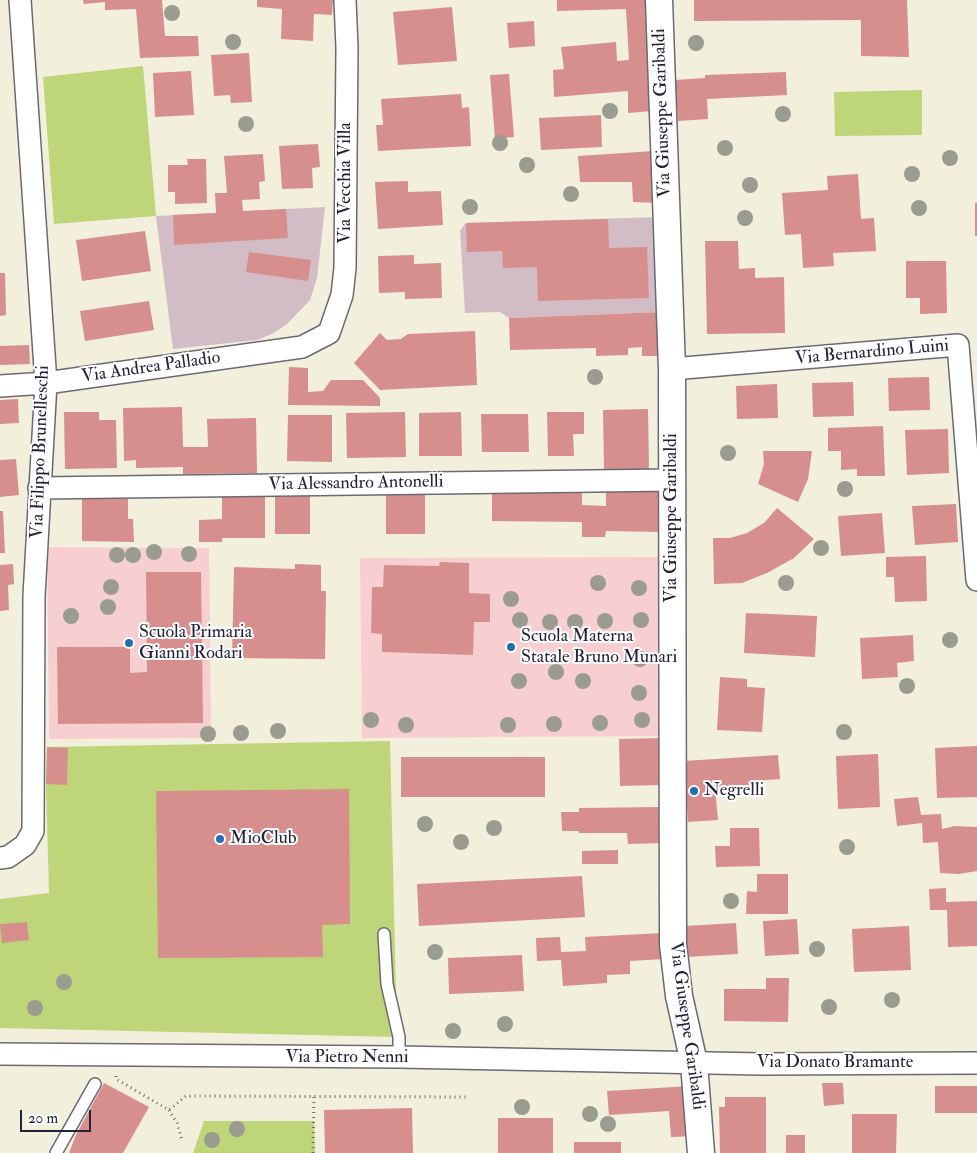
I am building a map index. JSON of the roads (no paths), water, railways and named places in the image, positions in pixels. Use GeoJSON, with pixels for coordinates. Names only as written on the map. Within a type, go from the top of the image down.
{"type":"FeatureCollection","features":[{"type":"Feature","properties":{"kind":"street","name":"Via Filippo Brunelleschi"},"geometry":{"type":"LineString","coordinates":[[0,858],[8,856],[25,845],[33,831],[34,596],[46,383],[20,0]]}},
{"type":"Feature","properties":{"kind":"street","name":"Via Vecchia Villa"},"geometry":{"type":"LineString","coordinates":[[302,347],[329,333],[342,295],[345,258],[347,48],[345,0]]}},
{"type":"Feature","properties":{"kind":"street","name":"Via Giuseppe Garibaldi"},"geometry":{"type":"LineString","coordinates":[[659,0],[672,369],[673,944],[679,996],[694,1063],[701,1153]]}},
{"type":"Feature","properties":{"kind":"street","name":"Via Bernardino Luini"},"geometry":{"type":"LineString","coordinates":[[672,369],[958,345],[977,580]]}},
{"type":"Feature","properties":{"kind":"street","name":"Via Andrea Palladio"},"geometry":{"type":"LineString","coordinates":[[0,386],[46,383],[302,347]]}},
{"type":"Feature","properties":{"kind":"street","name":"Via Alessandro Antonelli"},"geometry":{"type":"LineString","coordinates":[[39,488],[672,480]]}},
{"type":"Feature","properties":{"kind":"street","name":"Via Pietro Nenni"},"geometry":{"type":"LineString","coordinates":[[0,1054],[399,1057],[694,1063]]}},
{"type":"Feature","properties":{"kind":"street","name":"Via Donato Bramante"},"geometry":{"type":"LineString","coordinates":[[694,1063],[977,1062]]}},
{"type":"Feature","properties":{"kind":"lane"},"geometry":{"type":"LineString","coordinates":[[384,934],[387,984],[399,1037],[399,1057]]}},
{"type":"Feature","properties":{"kind":"lane"},"geometry":{"type":"LineString","coordinates":[[56,1153],[95,1084]]}},
{"type":"Feature","properties":{"kind":"place","name":"Scuola Primaria Gianni Rodari"},"geometry":{"type":"Point","coordinates":[129,643]}},
{"type":"Feature","properties":{"kind":"place","name":"Scuola Materna Statale Bruno Munari"},"geometry":{"type":"Point","coordinates":[511,647]}},
{"type":"Feature","properties":{"kind":"place","name":"Negrelli"},"geometry":{"type":"Point","coordinates":[694,791]}},
{"type":"Feature","properties":{"kind":"place","name":"MioClub"},"geometry":{"type":"Point","coordinates":[220,839]}}]}
